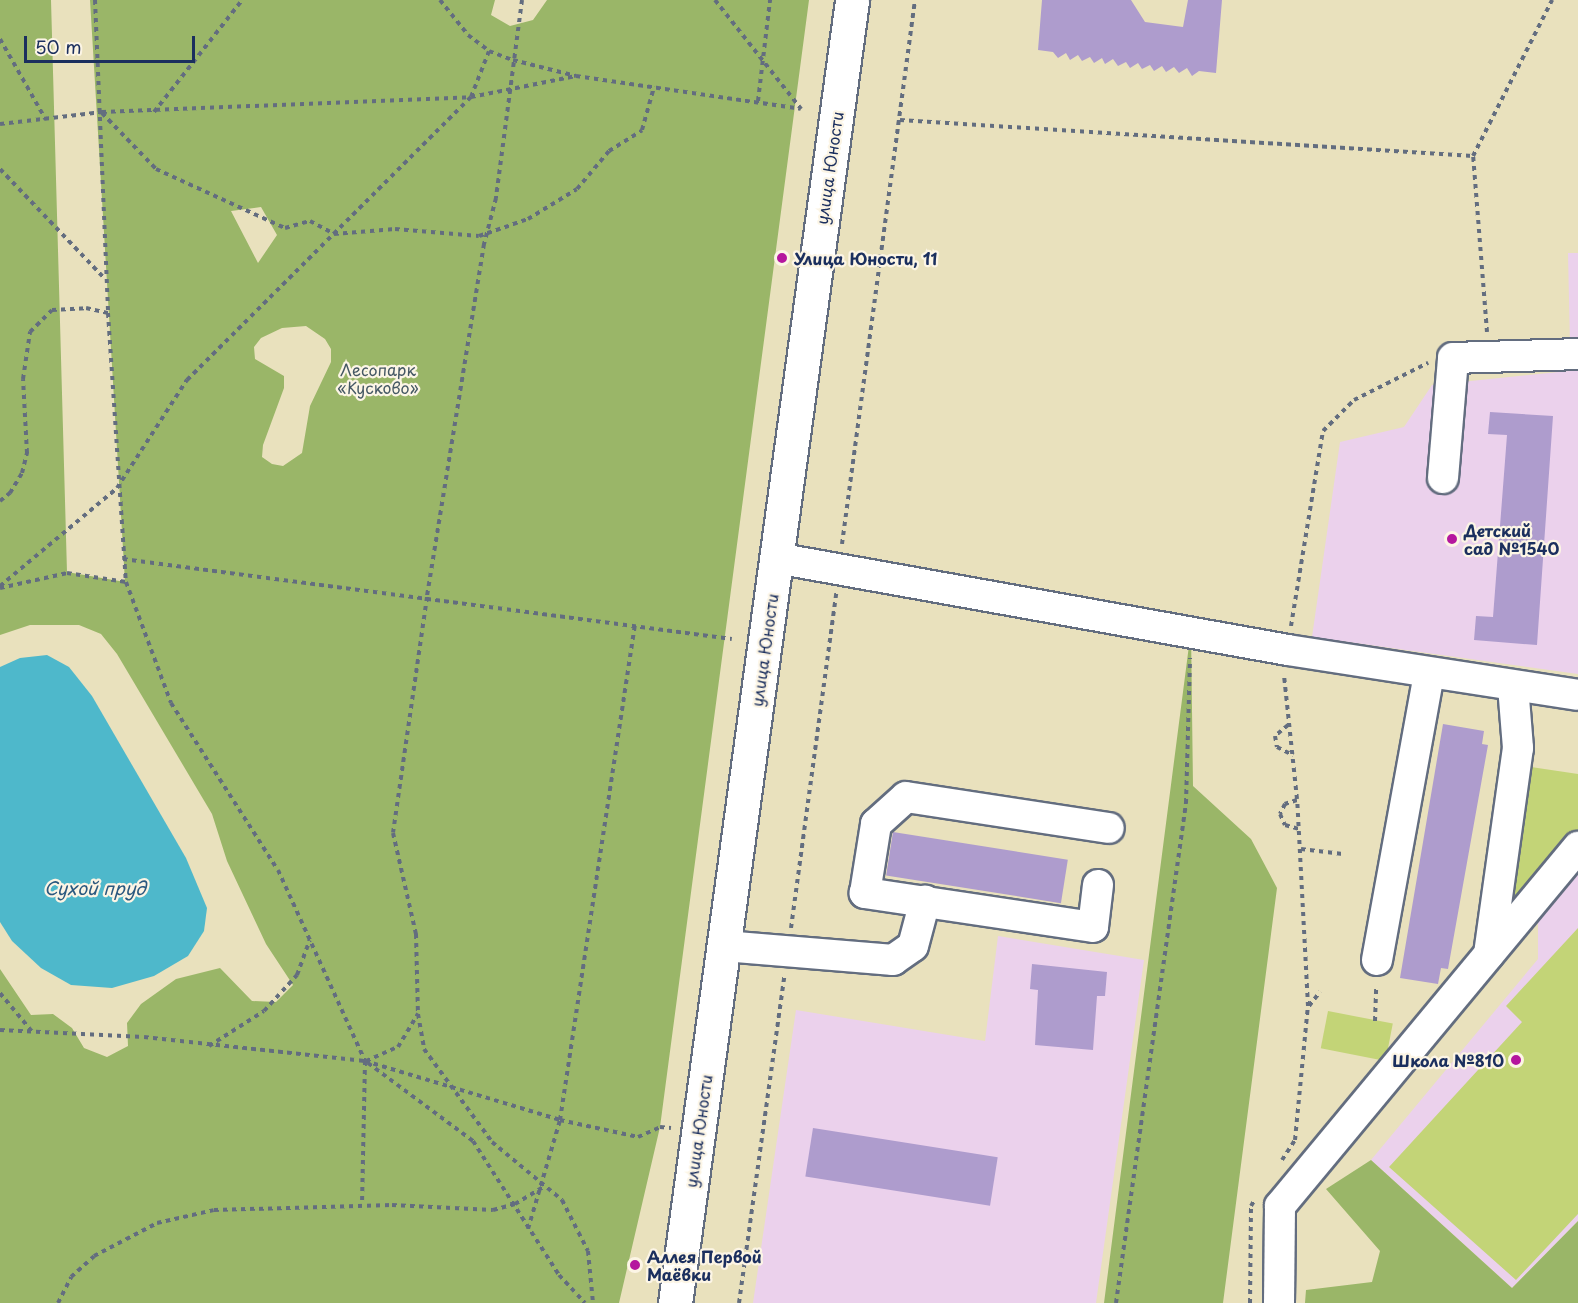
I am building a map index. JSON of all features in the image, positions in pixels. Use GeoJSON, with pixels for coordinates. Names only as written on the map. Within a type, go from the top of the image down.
{"type":"FeatureCollection","features":[{"type":"Feature","properties":{"kind":"main road","name":"улица Юности"},"geometry":{"type":"LineString","coordinates":[[675,1302],[852,0]]}},
{"type":"Feature","properties":{"kind":"lane"},"geometry":{"type":"LineString","coordinates":[[1443,478],[1453,358],[1578,354]]}},
{"type":"Feature","properties":{"kind":"lane"},"geometry":{"type":"LineString","coordinates":[[776,558],[839,567],[1191,630],[1288,650],[1429,674],[1578,695]]}},
{"type":"Feature","properties":{"kind":"lane"},"geometry":{"type":"LineString","coordinates":[[1377,960],[1429,674]]}},
{"type":"Feature","properties":{"kind":"lane"},"geometry":{"type":"LineString","coordinates":[[1489,954],[1518,748],[1513,686]]}},
{"type":"Feature","properties":{"kind":"lane"},"geometry":{"type":"LineString","coordinates":[[1098,885],[1093,927],[865,893],[876,824],[906,797],[1109,828]]}},
{"type":"Feature","properties":{"kind":"lane"},"geometry":{"type":"LineString","coordinates":[[1279,1303],[1280,1206],[1578,847]]}},
{"type":"Feature","properties":{"kind":"lane"},"geometry":{"type":"LineString","coordinates":[[724,946],[787,954],[893,960],[913,946],[925,901]]}},
{"type":"Feature","properties":{"kind":"path"},"geometry":{"type":"LineString","coordinates":[[95,0],[102,112],[106,280],[117,488],[126,582],[171,703],[278,870],[365,1061],[362,1205]]}},
{"type":"Feature","properties":{"kind":"path"},"geometry":{"type":"LineString","coordinates":[[154,112],[242,0]]}},
{"type":"Feature","properties":{"kind":"path"},"geometry":{"type":"LineString","coordinates":[[440,0],[468,36],[489,51],[513,60],[576,76],[801,109],[715,0]]}},
{"type":"Feature","properties":{"kind":"path"},"geometry":{"type":"LineString","coordinates":[[522,0],[496,198],[486,233],[427,597],[393,833],[416,934],[418,1014],[424,1050],[448,1086],[492,1142],[562,1200],[588,1251],[593,1303]]}},
{"type":"Feature","properties":{"kind":"path"},"geometry":{"type":"LineString","coordinates":[[758,101],[770,0]]}},
{"type":"Feature","properties":{"kind":"path"},"geometry":{"type":"LineString","coordinates":[[738,1303],[915,0]]}},
{"type":"Feature","properties":{"kind":"path"},"geometry":{"type":"LineString","coordinates":[[1489,357],[1473,156],[1552,0]]}},
{"type":"Feature","properties":{"kind":"path"},"geometry":{"type":"LineString","coordinates":[[0,39],[46,120]]}},
{"type":"Feature","properties":{"kind":"path"},"geometry":{"type":"LineString","coordinates":[[0,587],[117,488],[187,380],[471,97],[489,51]]}},
{"type":"Feature","properties":{"kind":"path"},"geometry":{"type":"LineString","coordinates":[[0,124],[102,112],[154,112],[471,97],[576,76]]}},
{"type":"Feature","properties":{"kind":"path"},"geometry":{"type":"LineString","coordinates":[[102,112],[156,169],[285,228],[310,221],[334,234],[395,229],[486,233],[528,219],[577,189],[609,151],[642,130],[654,87]]}},
{"type":"Feature","properties":{"kind":"path"},"geometry":{"type":"LineString","coordinates":[[900,120],[1473,156]]}},
{"type":"Feature","properties":{"kind":"path"},"geometry":{"type":"LineString","coordinates":[[0,169],[106,280]]}},
{"type":"Feature","properties":{"kind":"path"},"geometry":{"type":"LineString","coordinates":[[0,501],[10,493],[22,473],[27,453],[23,379],[30,332],[52,310],[86,308],[108,313]]}},
{"type":"Feature","properties":{"kind":"path"},"geometry":{"type":"LineString","coordinates":[[1276,1168],[1295,1140],[1308,1006],[1298,800],[1283,678],[1323,431],[1354,400],[1418,365],[1453,358]]}},
{"type":"Feature","properties":{"kind":"path"},"geometry":{"type":"LineString","coordinates":[[123,559],[427,597],[732,639]]}},
{"type":"Feature","properties":{"kind":"path"},"geometry":{"type":"LineString","coordinates":[[0,587],[67,573],[126,582]]}},
{"type":"Feature","properties":{"kind":"path"},"geometry":{"type":"LineString","coordinates":[[528,1229],[543,1186],[560,1120],[635,626]]}},
{"type":"Feature","properties":{"kind":"path"},"geometry":{"type":"LineString","coordinates":[[1116,1303],[1186,803],[1191,630]]}},
{"type":"Feature","properties":{"kind":"path"},"geometry":{"type":"LineString","coordinates":[[1288,725],[1275,736],[1277,747],[1293,755]]}},
{"type":"Feature","properties":{"kind":"path"},"geometry":{"type":"LineString","coordinates":[[1298,800],[1285,804],[1280,814],[1286,825],[1299,829]]}},
{"type":"Feature","properties":{"kind":"path"},"geometry":{"type":"LineString","coordinates":[[1301,849],[1343,854]]}},
{"type":"Feature","properties":{"kind":"path"},"geometry":{"type":"LineString","coordinates":[[208,1046],[264,1011],[297,975],[310,940]]}},
{"type":"Feature","properties":{"kind":"path"},"geometry":{"type":"LineString","coordinates":[[1375,1021],[1377,960]]}},
{"type":"Feature","properties":{"kind":"path"},"geometry":{"type":"LineString","coordinates":[[1308,1006],[1320,992]]}},
{"type":"Feature","properties":{"kind":"path"},"geometry":{"type":"LineString","coordinates":[[0,993],[35,1035]]}},
{"type":"Feature","properties":{"kind":"path"},"geometry":{"type":"LineString","coordinates":[[365,1061],[398,1047],[418,1014]]}},
{"type":"Feature","properties":{"kind":"path"},"geometry":{"type":"LineString","coordinates":[[0,1030],[35,1035],[144,1037],[208,1046],[365,1061],[560,1120],[638,1137],[660,1127],[671,1128]]}},
{"type":"Feature","properties":{"kind":"path"},"geometry":{"type":"LineString","coordinates":[[365,1061],[473,1141],[515,1204],[528,1229],[585,1303]]}},
{"type":"Feature","properties":{"kind":"path"},"geometry":{"type":"LineString","coordinates":[[58,1303],[71,1277],[94,1256],[157,1223],[214,1210],[362,1205],[492,1210],[515,1204],[543,1186]]}},
{"type":"Feature","properties":{"kind":"path"},"geometry":{"type":"LineString","coordinates":[[1250,1303],[1251,1206],[1257,1196]]}},
{"type":"Feature","properties":{"kind":"shaded area"},"geometry":{"type":"Polygon","coordinates":[[[1568,253],[1578,253],[1578,345],[1570,345],[1568,253]]]}},
{"type":"Feature","properties":{"kind":"shaded area","name":"Детский сад №1540"},"geometry":{"type":"Polygon","coordinates":[[[1578,370],[1578,674],[1312,637],[1340,442],[1404,427],[1432,385],[1578,370]]]}},
{"type":"Feature","properties":{"kind":"shaded area","name":"Школа №810"},"geometry":{"type":"Polygon","coordinates":[[[1578,863],[1578,1221],[1512,1288],[1371,1160],[1538,959],[1538,912],[1578,863]]]}},
{"type":"Feature","properties":{"kind":"shaded area"},"geometry":{"type":"Polygon","coordinates":[[[998,936],[1144,960],[1096,1303],[753,1303],[796,1010],[985,1041],[998,936]]]}},
{"type":"Feature","properties":{"kind":"green space","name":"Лесопарк «Кусково»"},"geometry":{"type":"Polygon","coordinates":[[[0,0],[51,0],[67,572],[125,582],[90,0],[495,0],[491,15],[510,26],[533,20],[547,0],[809,0],[660,1127],[619,1303],[0,1303],[0,969],[31,1015],[53,1014],[72,1028],[84,1048],[107,1057],[128,1046],[127,1023],[141,1004],[176,979],[220,968],[252,1001],[276,1002],[293,985],[266,944],[227,861],[212,814],[117,654],[101,634],[79,625],[30,625],[0,635],[0,0]],[[261,207],[231,211],[258,263],[277,235],[261,207]],[[306,326],[282,328],[261,338],[254,347],[255,359],[284,376],[284,388],[263,445],[262,457],[272,464],[283,466],[302,453],[310,406],[331,362],[331,349],[325,339],[306,326]]]}},
{"type":"Feature","properties":{"kind":"green space"},"geometry":{"type":"Polygon","coordinates":[[[1191,630],[1193,786],[1251,839],[1277,888],[1223,1303],[1104,1303],[1191,630]]]}},
{"type":"Feature","properties":{"kind":"green space"},"geometry":{"type":"Polygon","coordinates":[[[1531,767],[1578,774],[1578,832],[1503,924],[1531,767]]]}},
{"type":"Feature","properties":{"kind":"green space","name":"Школа №810"},"geometry":{"type":"Polygon","coordinates":[[[1578,928],[1578,1214],[1516,1280],[1389,1167],[1522,1022],[1506,1006],[1578,928]]]}},
{"type":"Feature","properties":{"kind":"green space"},"geometry":{"type":"Polygon","coordinates":[[[1328,1011],[1393,1024],[1386,1061],[1321,1048],[1328,1011]]]}},
{"type":"Feature","properties":{"kind":"green space"},"geometry":{"type":"Polygon","coordinates":[[[1371,1160],[1512,1288],[1578,1221],[1578,1303],[1305,1303],[1306,1290],[1372,1282],[1380,1251],[1326,1189],[1371,1160]]]}},
{"type":"Feature","properties":{"kind":"water","name":"Сухой пруд"},"geometry":{"type":"Polygon","coordinates":[[[47,655],[69,667],[92,696],[186,858],[207,908],[204,931],[188,956],[154,976],[112,988],[71,985],[41,968],[12,941],[0,922],[0,667],[20,658],[47,655]]]}},
{"type":"Feature","properties":{"kind":"building"},"geometry":{"type":"Polygon","coordinates":[[[1042,0],[1131,0],[1145,22],[1183,27],[1188,0],[1222,0],[1216,73],[1199,71],[1192,76],[1187,68],[1179,73],[1174,67],[1166,72],[1162,66],[1154,71],[1150,65],[1142,69],[1138,63],[1130,68],[1126,62],[1118,66],[1113,59],[1105,64],[1102,58],[1094,63],[1090,57],[1082,61],[1078,55],[1070,60],[1066,53],[1058,58],[1053,52],[1038,50],[1042,0]]]}},
{"type":"Feature","properties":{"kind":"building"},"geometry":{"type":"Polygon","coordinates":[[[1490,412],[1553,416],[1537,645],[1474,640],[1476,616],[1493,617],[1507,435],[1488,434],[1490,412]]]}},
{"type":"Feature","properties":{"kind":"building"},"geometry":{"type":"Polygon","coordinates":[[[1443,724],[1484,731],[1482,744],[1488,745],[1448,969],[1441,968],[1438,984],[1400,978],[1443,724]]]}},
{"type":"Feature","properties":{"kind":"building"},"geometry":{"type":"Polygon","coordinates":[[[893,832],[1068,860],[1061,903],[886,875],[893,832]]]}},
{"type":"Feature","properties":{"kind":"building"},"geometry":{"type":"Polygon","coordinates":[[[1032,964],[1107,972],[1105,996],[1097,996],[1093,1050],[1035,1045],[1038,990],[1030,989],[1032,964]]]}},
{"type":"Feature","properties":{"kind":"building"},"geometry":{"type":"Polygon","coordinates":[[[813,1128],[998,1157],[990,1206],[805,1176],[813,1128]]]}},
{"type":"Feature","properties":{"kind":"place","name":"Улица Юности, 11"},"geometry":{"type":"Point","coordinates":[782,258]}},
{"type":"Feature","properties":{"kind":"place","name":"Детский сад №1540"},"geometry":{"type":"Point","coordinates":[1452,539]}},
{"type":"Feature","properties":{"kind":"place","name":"Школа №810"},"geometry":{"type":"Point","coordinates":[1516,1060]}},
{"type":"Feature","properties":{"kind":"place","name":"Аллея Первой Маёвки"},"geometry":{"type":"Point","coordinates":[635,1265]}}]}
